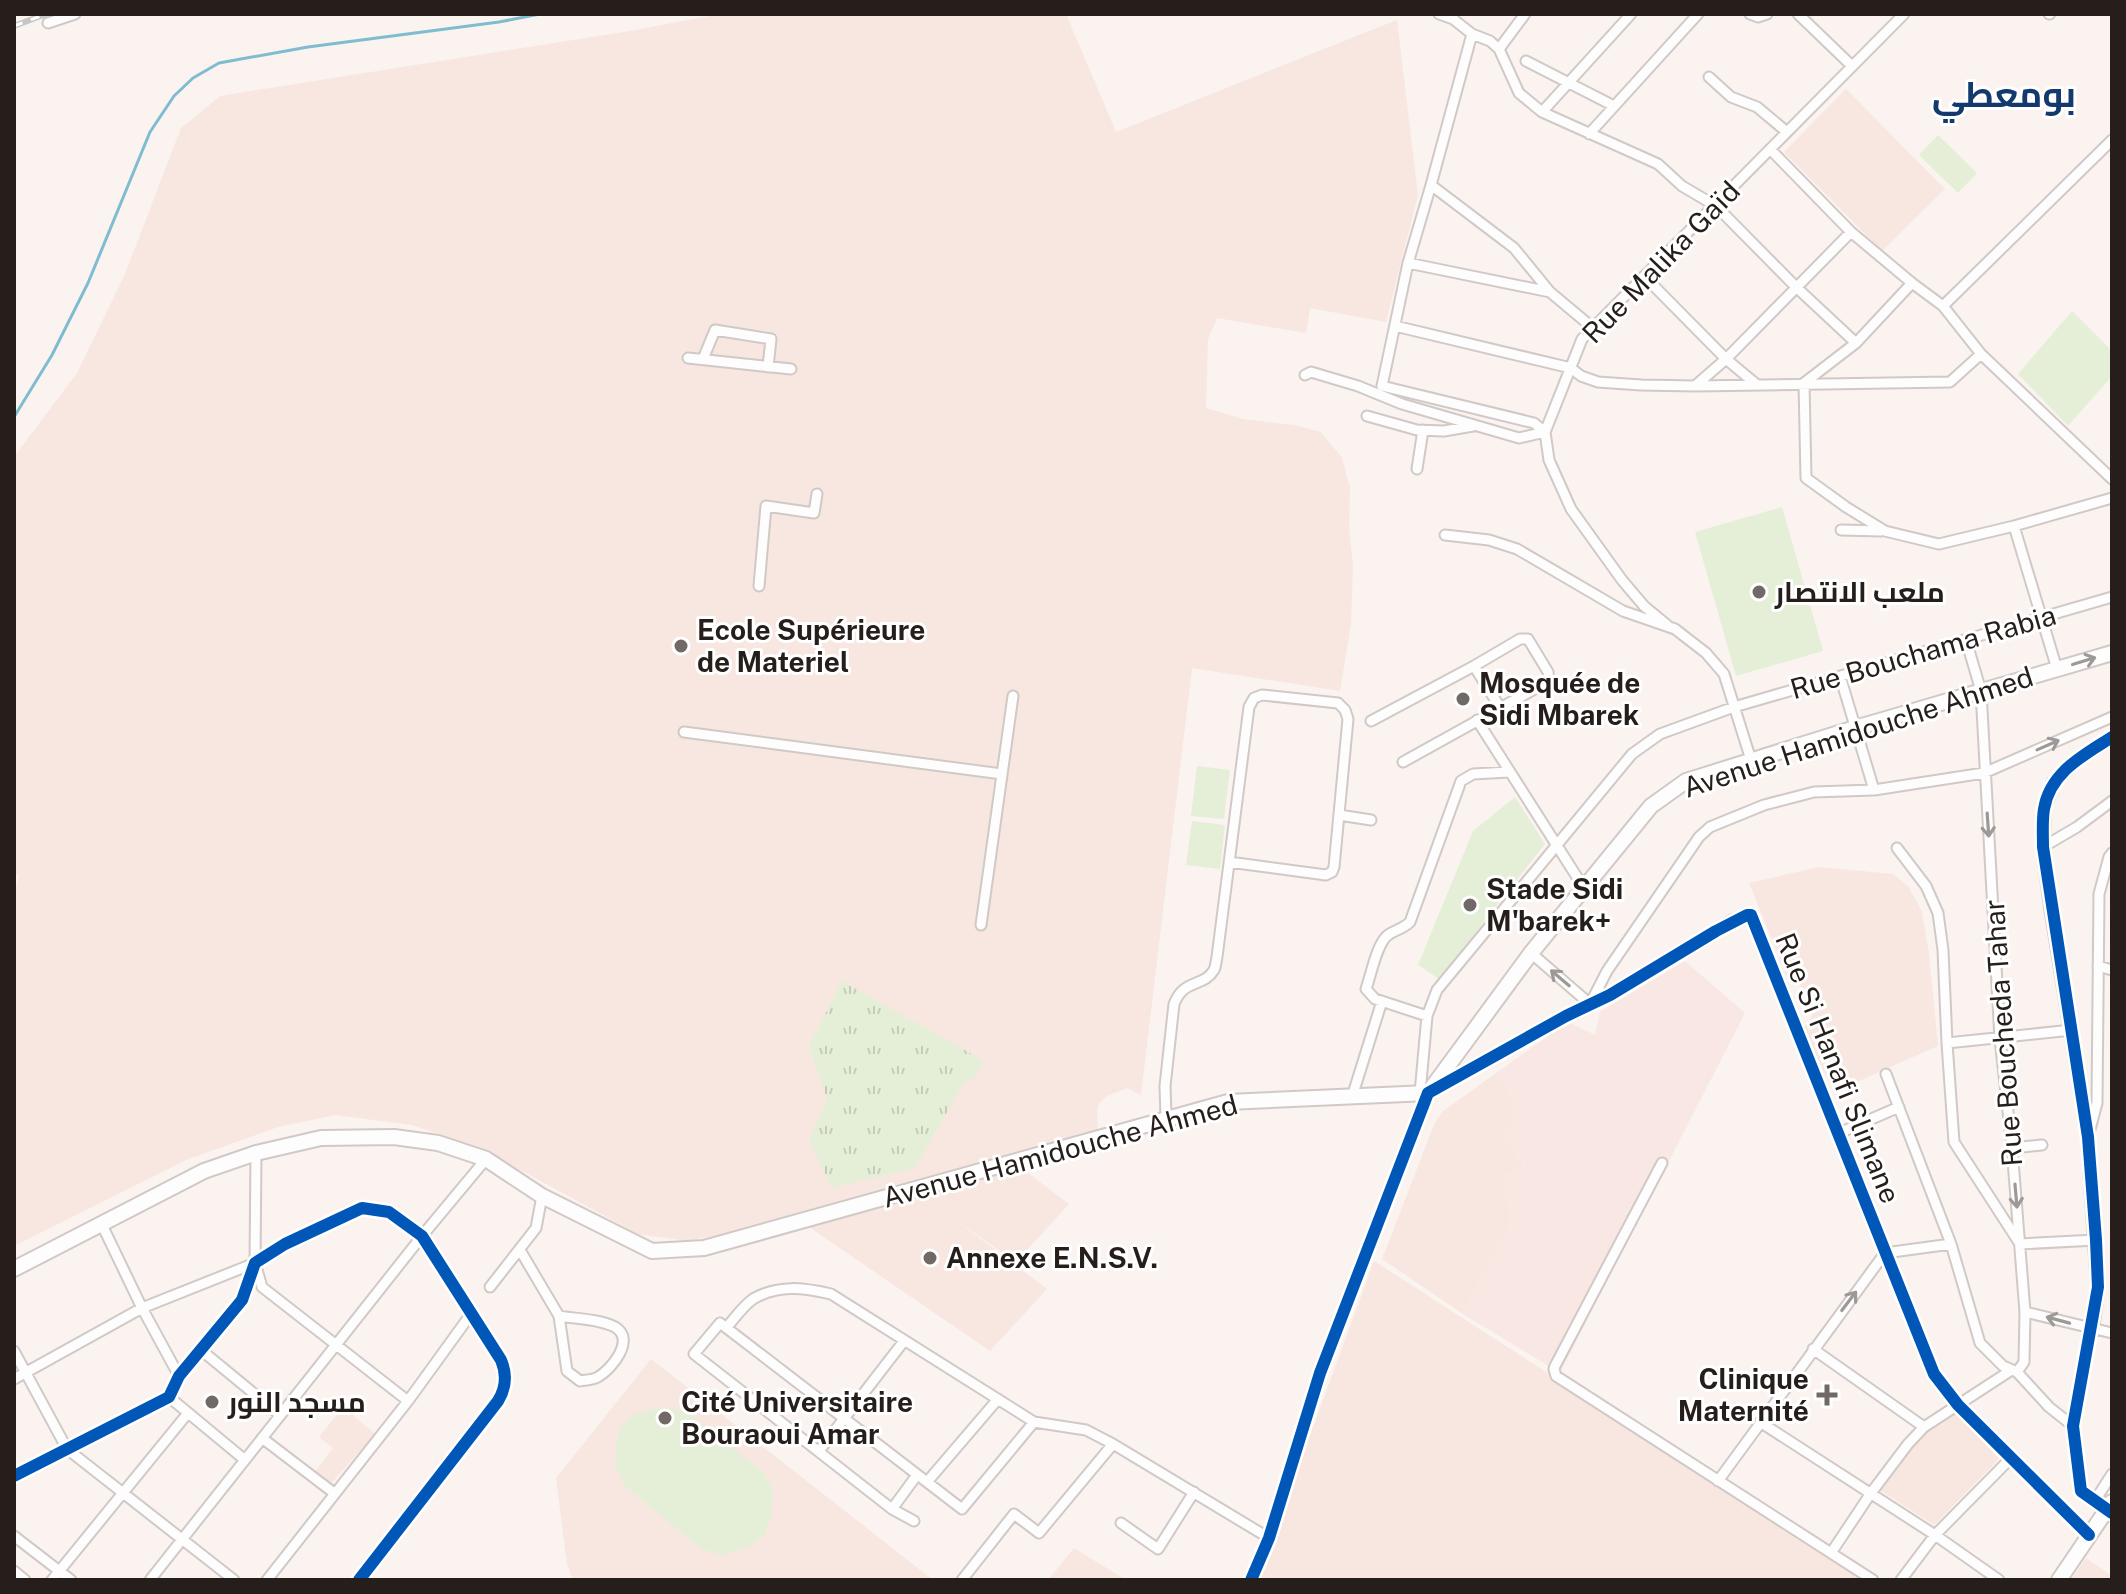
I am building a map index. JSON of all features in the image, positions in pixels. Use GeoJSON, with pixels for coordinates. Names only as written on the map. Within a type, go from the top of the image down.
{"type":"FeatureCollection","features":[{"type":"Feature","properties":{"kind":"main road","name":"Avenue Hamidouche Ahmed"},"geometry":{"type":"LineString","coordinates":[[14,1269],[204,1171],[256,1153],[321,1138],[394,1137],[438,1143],[486,1159],[542,1196],[652,1251],[704,1248],[1228,1102],[1424,1093],[1531,953],[1651,806],[1686,781],[2112,653]]}},
{"type":"Feature","properties":{"kind":"main road"},"geometry":{"type":"LineString","coordinates":[[2059,1580],[2106,1506]]}},
{"type":"Feature","properties":{"kind":"street"},"geometry":{"type":"LineString","coordinates":[[48,23],[75,14]]}},
{"type":"Feature","properties":{"kind":"street"},"geometry":{"type":"LineString","coordinates":[[1439,14],[1453,16],[1472,34],[1490,41],[1499,49],[1519,93],[1542,112],[1658,164],[1682,186],[1716,206],[1856,343]]}},
{"type":"Feature","properties":{"kind":"street"},"geometry":{"type":"LineString","coordinates":[[1499,49],[1525,14]]}},
{"type":"Feature","properties":{"kind":"street"},"geometry":{"type":"LineString","coordinates":[[1542,112],[1631,14]]}},
{"type":"Feature","properties":{"kind":"street"},"geometry":{"type":"LineString","coordinates":[[1589,134],[1698,14]]}},
{"type":"Feature","properties":{"kind":"street"},"geometry":{"type":"LineString","coordinates":[[1750,14],[1758,17],[1767,14]]}},
{"type":"Feature","properties":{"kind":"street"},"geometry":{"type":"LineString","coordinates":[[1798,14],[1852,66]]}},
{"type":"Feature","properties":{"kind":"street","name":"Rue Malika Gaïd"},"geometry":{"type":"LineString","coordinates":[[1545,432],[1582,339],[1904,14]]}},
{"type":"Feature","properties":{"kind":"street"},"geometry":{"type":"LineString","coordinates":[[1472,34],[1408,263],[1382,386],[1534,423],[1545,432],[1549,460],[1571,509],[1622,580],[1644,606],[1706,653],[1724,674],[1751,760]]}},
{"type":"Feature","properties":{"kind":"street"},"geometry":{"type":"LineString","coordinates":[[1526,61],[1614,106]]}},
{"type":"Feature","properties":{"kind":"street"},"geometry":{"type":"LineString","coordinates":[[1709,77],[1731,97],[1757,107],[1787,132]]}},
{"type":"Feature","properties":{"kind":"street"},"geometry":{"type":"LineString","coordinates":[[1943,306],[2112,140]]}},
{"type":"Feature","properties":{"kind":"street"},"geometry":{"type":"LineString","coordinates":[[1770,149],[1851,232],[1943,306],[1981,354],[2112,479]]}},
{"type":"Feature","properties":{"kind":"street"},"geometry":{"type":"LineString","coordinates":[[1431,185],[1514,248],[1550,292],[1593,328]]}},
{"type":"Feature","properties":{"kind":"street"},"geometry":{"type":"LineString","coordinates":[[1695,386],[1726,359],[1851,232]]}},
{"type":"Feature","properties":{"kind":"street"},"geometry":{"type":"LineString","coordinates":[[1408,263],[1550,292]]}},
{"type":"Feature","properties":{"kind":"street"},"geometry":{"type":"LineString","coordinates":[[1644,276],[1726,359],[1756,384]]}},
{"type":"Feature","properties":{"kind":"street"},"geometry":{"type":"LineString","coordinates":[[1804,383],[1856,343],[1912,283]]}},
{"type":"Feature","properties":{"kind":"street"},"geometry":{"type":"LineString","coordinates":[[1395,326],[1571,368],[1581,376],[1598,382],[1695,386],[1950,382],[1981,354]]}},
{"type":"Feature","properties":{"kind":"street"},"geometry":{"type":"LineString","coordinates":[[703,359],[715,330],[771,339],[768,367]]}},
{"type":"Feature","properties":{"kind":"street"},"geometry":{"type":"LineString","coordinates":[[688,358],[791,369]]}},
{"type":"Feature","properties":{"kind":"street"},"geometry":{"type":"LineString","coordinates":[[1305,375],[1311,372],[1402,404],[1519,438],[1545,432]]}},
{"type":"Feature","properties":{"kind":"street"},"geometry":{"type":"LineString","coordinates":[[1804,383],[1806,478],[1885,531]]}},
{"type":"Feature","properties":{"kind":"street"},"geometry":{"type":"LineString","coordinates":[[1367,416],[1423,430],[1444,431],[1475,425]]}},
{"type":"Feature","properties":{"kind":"street"},"geometry":{"type":"LineString","coordinates":[[1417,469],[1423,430]]}},
{"type":"Feature","properties":{"kind":"street"},"geometry":{"type":"LineString","coordinates":[[759,586],[766,506],[814,513],[817,494]]}},
{"type":"Feature","properties":{"kind":"street"},"geometry":{"type":"LineString","coordinates":[[1841,530],[1885,531],[1939,544],[2112,498]]}},
{"type":"Feature","properties":{"kind":"street"},"geometry":{"type":"LineString","coordinates":[[2014,526],[2057,669]]}},
{"type":"Feature","properties":{"kind":"street"},"geometry":{"type":"LineString","coordinates":[[1445,535],[1489,540],[1517,549],[1623,611],[1667,625]]}},
{"type":"Feature","properties":{"kind":"street","name":"Rue Bouchama Rabia"},"geometry":{"type":"LineString","coordinates":[[1427,1016],[1437,990],[1556,845],[1632,754],[1660,734],[1734,707],[2112,597]]}},
{"type":"Feature","properties":{"kind":"street"},"geometry":{"type":"LineString","coordinates":[[1371,721],[1520,639],[1528,639],[1548,672],[1549,681],[1403,762]]}},
{"type":"Feature","properties":{"kind":"street","name":"Rue Boucheda Tahar"},"geometry":{"type":"LineString","coordinates":[[1966,640],[1981,691],[2000,1039],[2025,1312],[2024,1362],[2013,1372]]}},
{"type":"Feature","properties":{"kind":"street"},"geometry":{"type":"LineString","coordinates":[[1474,666],[1501,709]]}},
{"type":"Feature","properties":{"kind":"street"},"geometry":{"type":"LineString","coordinates":[[1840,676],[1874,790]]}},
{"type":"Feature","properties":{"kind":"street"},"geometry":{"type":"LineString","coordinates":[[1166,1118],[1165,1086],[1174,1004],[1186,986],[1202,981],[1214,970],[1249,707],[1254,698],[1262,695],[1338,703],[1348,719],[1332,872],[1326,875],[1229,862]]}},
{"type":"Feature","properties":{"kind":"street"},"geometry":{"type":"LineString","coordinates":[[981,925],[1013,696]]}},
{"type":"Feature","properties":{"kind":"street"},"geometry":{"type":"LineString","coordinates":[[1531,953],[1590,1004],[1607,971],[1704,831],[1710,827],[1764,805],[1814,792],[1874,790],[1984,773],[2112,717]]}},
{"type":"Feature","properties":{"kind":"street"},"geometry":{"type":"LineString","coordinates":[[1477,720],[1584,888]]}},
{"type":"Feature","properties":{"kind":"street"},"geometry":{"type":"LineString","coordinates":[[684,732],[1002,774]]}},
{"type":"Feature","properties":{"kind":"street"},"geometry":{"type":"LineString","coordinates":[[2112,737],[2074,762],[2054,782],[2044,807],[2043,847],[2088,1137],[2096,1240],[2098,1287],[2073,1426],[2081,1491],[2106,1506],[2112,1474]]}},
{"type":"Feature","properties":{"kind":"street"},"geometry":{"type":"LineString","coordinates":[[1251,1580],[1269,1538],[1320,1373],[1424,1093],[1427,1016],[1382,1001],[1369,995],[1366,989],[1381,943],[1389,934],[1410,922],[1461,781],[1473,774],[1509,772]]}},
{"type":"Feature","properties":{"kind":"street"},"geometry":{"type":"LineString","coordinates":[[2043,847],[2112,801]]}},
{"type":"Feature","properties":{"kind":"street"},"geometry":{"type":"LineString","coordinates":[[1339,815],[1371,820]]}},
{"type":"Feature","properties":{"kind":"street"},"geometry":{"type":"LineString","coordinates":[[1897,848],[1926,886],[1938,913],[1943,950],[1954,1142],[2020,1244],[2096,1240]]}},
{"type":"Feature","properties":{"kind":"street"},"geometry":{"type":"LineString","coordinates":[[2088,1137],[2097,1103],[2099,894],[2112,853]]}},
{"type":"Feature","properties":{"kind":"street","name":"Rue Si Hanafi Slimane"},"geometry":{"type":"LineString","coordinates":[[1424,1093],[1610,995],[1733,921],[1751,915],[1934,1374],[1958,1405],[2089,1535]]}},
{"type":"Feature","properties":{"kind":"street"},"geometry":{"type":"LineString","coordinates":[[2098,966],[2112,970]]}},
{"type":"Feature","properties":{"kind":"street"},"geometry":{"type":"LineString","coordinates":[[1352,1097],[1382,1001]]}},
{"type":"Feature","properties":{"kind":"street"},"geometry":{"type":"LineString","coordinates":[[1947,1043],[2072,1030]]}},
{"type":"Feature","properties":{"kind":"street"},"geometry":{"type":"LineString","coordinates":[[1886,1074],[1951,1244],[1980,1343],[2073,1426]]}},
{"type":"Feature","properties":{"kind":"street"},"geometry":{"type":"LineString","coordinates":[[1837,1134],[1899,1107]]}},
{"type":"Feature","properties":{"kind":"street"},"geometry":{"type":"LineString","coordinates":[[2012,1148],[2042,1145]]}},
{"type":"Feature","properties":{"kind":"street"},"geometry":{"type":"LineString","coordinates":[[256,1153],[255,1263],[262,1287],[408,1401]]}},
{"type":"Feature","properties":{"kind":"street"},"geometry":{"type":"LineString","coordinates":[[150,1580],[486,1159]]}},
{"type":"Feature","properties":{"kind":"street"},"geometry":{"type":"LineString","coordinates":[[1662,1163],[1555,1366],[1556,1376],[1873,1580]]}},
{"type":"Feature","properties":{"kind":"street"},"geometry":{"type":"LineString","coordinates":[[490,1287],[536,1228],[542,1196]]}},
{"type":"Feature","properties":{"kind":"street"},"geometry":{"type":"LineString","coordinates":[[14,1379],[142,1308],[255,1263],[285,1244],[362,1208],[389,1212],[422,1236],[501,1360],[505,1372],[504,1392],[359,1580]]}},
{"type":"Feature","properties":{"kind":"street"},"geometry":{"type":"LineString","coordinates":[[102,1225],[179,1376]]}},
{"type":"Feature","properties":{"kind":"street"},"geometry":{"type":"LineString","coordinates":[[1718,1481],[1885,1253],[1951,1244]]}},
{"type":"Feature","properties":{"kind":"street"},"geometry":{"type":"LineString","coordinates":[[520,1250],[559,1316],[567,1371],[580,1381],[597,1378],[615,1361],[625,1338],[618,1328],[559,1316]]}},
{"type":"Feature","properties":{"kind":"street"},"geometry":{"type":"LineString","coordinates":[[14,1476],[169,1397],[179,1376],[242,1300],[255,1263]]}},
{"type":"Feature","properties":{"kind":"street"},"geometry":{"type":"LineString","coordinates":[[726,1328],[752,1300],[779,1289],[803,1288],[831,1294],[1034,1422],[1086,1430],[1269,1538]]}},
{"type":"Feature","properties":{"kind":"street"},"geometry":{"type":"LineString","coordinates":[[2025,1312],[2112,1333]]}},
{"type":"Feature","properties":{"kind":"street"},"geometry":{"type":"LineString","coordinates":[[267,1580],[408,1401],[471,1314]]}},
{"type":"Feature","properties":{"kind":"street"},"geometry":{"type":"LineString","coordinates":[[914,1521],[892,1509],[694,1354],[720,1323],[962,1509],[1034,1422]]}},
{"type":"Feature","properties":{"kind":"street"},"geometry":{"type":"LineString","coordinates":[[819,1451],[904,1341]]}},
{"type":"Feature","properties":{"kind":"street"},"geometry":{"type":"LineString","coordinates":[[1813,1349],[1924,1427]]}},
{"type":"Feature","properties":{"kind":"street"},"geometry":{"type":"LineString","coordinates":[[201,1350],[280,1415]]}},
{"type":"Feature","properties":{"kind":"street"},"geometry":{"type":"LineString","coordinates":[[14,1351],[67,1449],[234,1580]]}},
{"type":"Feature","properties":{"kind":"street"},"geometry":{"type":"LineString","coordinates":[[1831,1553],[1871,1493],[1924,1427],[2013,1372]]}},
{"type":"Feature","properties":{"kind":"street"},"geometry":{"type":"LineString","coordinates":[[169,1397],[245,1460]]}},
{"type":"Feature","properties":{"kind":"street"},"geometry":{"type":"LineString","coordinates":[[927,1482],[998,1399]]}},
{"type":"Feature","properties":{"kind":"street"},"geometry":{"type":"LineString","coordinates":[[52,1580],[188,1413]]}},
{"type":"Feature","properties":{"kind":"street"},"geometry":{"type":"LineString","coordinates":[[1760,1422],[1999,1580]]}},
{"type":"Feature","properties":{"kind":"street"},"geometry":{"type":"LineString","coordinates":[[262,1438],[334,1493]]}},
{"type":"Feature","properties":{"kind":"street"},"geometry":{"type":"LineString","coordinates":[[962,1580],[1014,1514],[1039,1533],[1113,1444]]}},
{"type":"Feature","properties":{"kind":"street"},"geometry":{"type":"LineString","coordinates":[[1901,1580],[1935,1535],[2011,1458]]}},
{"type":"Feature","properties":{"kind":"street"},"geometry":{"type":"LineString","coordinates":[[892,1509],[917,1475]]}},
{"type":"Feature","properties":{"kind":"street"},"geometry":{"type":"LineString","coordinates":[[1121,1523],[1158,1549],[1194,1492]]}},
{"type":"Feature","properties":{"kind":"street"},"geometry":{"type":"LineString","coordinates":[[14,1536],[71,1580]]}},
{"type":"Feature","properties":{"kind":"street"},"geometry":{"type":"LineString","coordinates":[[14,1571],[25,1580]]}},
{"type":"Feature","properties":{"kind":"shaded area","name":"Ecole Supérieure de Materiel"},"geometry":{"type":"Polygon","coordinates":[[[720,14],[1066,14],[1116,132],[1397,20],[1418,195],[1386,322],[1310,308],[1306,333],[1217,318],[1208,339],[1206,408],[1243,419],[1294,425],[1321,432],[1342,458],[1350,488],[1349,528],[1353,565],[1351,624],[1340,691],[1192,668],[1141,1095],[1127,1088],[1107,1096],[1098,1105],[1098,1129],[774,1222],[688,1241],[638,1234],[478,1147],[412,1125],[335,1115],[278,1127],[186,1160],[14,1246],[14,897],[19,875],[14,874],[14,457],[77,373],[125,274],[181,128],[220,96],[720,14]]]}},
{"type":"Feature","properties":{"kind":"shaded area"},"geometry":{"type":"Polygon","coordinates":[[[1846,89],[1945,189],[1882,251],[1784,152],[1846,89]]]}},
{"type":"Feature","properties":{"kind":"shaded area"},"geometry":{"type":"Polygon","coordinates":[[[1819,867],[1893,874],[1909,887],[1922,912],[1938,1046],[1834,1092],[1803,1029],[1812,1016],[1810,1005],[1801,986],[1788,979],[1749,883],[1819,867]]]}},
{"type":"Feature","properties":{"kind":"shaded area"},"geometry":{"type":"Polygon","coordinates":[[[1685,961],[1745,1013],[1560,1373],[1463,1314],[1511,1222],[1502,1176],[1524,1163],[1503,1138],[1516,1112],[1499,1071],[1568,1022],[1595,1035],[1600,1012],[1685,961]]]}},
{"type":"Feature","properties":{"kind":"shaded area"},"geometry":{"type":"Polygon","coordinates":[[[1499,1071],[1516,1112],[1510,1144],[1524,1164],[1503,1176],[1511,1222],[1463,1314],[1382,1259],[1434,1125],[1442,1112],[1499,1071]]]}},
{"type":"Feature","properties":{"kind":"shaded area","name":"Annexe E.N.S.V."},"geometry":{"type":"Polygon","coordinates":[[[1020,1167],[1069,1204],[1016,1262],[958,1222],[1047,1289],[990,1351],[809,1227],[1020,1167]]]}},
{"type":"Feature","properties":{"kind":"shaded area"},"geometry":{"type":"Polygon","coordinates":[[[1374,1261],[1821,1549],[1865,1580],[1257,1580],[1374,1261]]]}},
{"type":"Feature","properties":{"kind":"shaded area","name":"Cité Universitaire Bouraoui Amar"},"geometry":{"type":"Polygon","coordinates":[[[651,1359],[933,1580],[573,1580],[567,1564],[556,1478],[651,1359]]]}},
{"type":"Feature","properties":{"kind":"shaded area"},"geometry":{"type":"Polygon","coordinates":[[[343,1407],[375,1434],[328,1487],[313,1474],[333,1448],[319,1437],[343,1407]]]}},
{"type":"Feature","properties":{"kind":"shaded area"},"geometry":{"type":"Polygon","coordinates":[[[1956,1411],[1999,1459],[1934,1525],[1880,1490],[1917,1440],[1956,1411]]]}},
{"type":"Feature","properties":{"kind":"shaded area"},"geometry":{"type":"Polygon","coordinates":[[[1074,1548],[1126,1580],[1048,1580],[1074,1548]]]}},
{"type":"Feature","properties":{"kind":"shaded area"},"geometry":{"type":"Polygon","coordinates":[[[2086,1558],[2112,1576],[2112,1580],[2071,1580],[2086,1558]]]}},
{"type":"Feature","properties":{"kind":"green space"},"geometry":{"type":"Polygon","coordinates":[[[1938,135],[1977,173],[1958,193],[1919,155],[1938,135]]]}},
{"type":"Feature","properties":{"kind":"green space"},"geometry":{"type":"Polygon","coordinates":[[[2072,311],[2112,351],[2112,376],[2068,426],[2018,374],[2072,311]]]}},
{"type":"Feature","properties":{"kind":"green space","name":"ملعب الانتصار"},"geometry":{"type":"Polygon","coordinates":[[[1782,507],[1823,651],[1736,676],[1695,532],[1782,507]]]}},
{"type":"Feature","properties":{"kind":"green space"},"geometry":{"type":"Polygon","coordinates":[[[1197,766],[1230,770],[1224,819],[1191,816],[1197,766]]]}},
{"type":"Feature","properties":{"kind":"green space","name":"Stade Sidi M'barek+"},"geometry":{"type":"Polygon","coordinates":[[[1515,797],[1545,844],[1439,979],[1418,965],[1473,831],[1515,797]]]}},
{"type":"Feature","properties":{"kind":"green space"},"geometry":{"type":"Polygon","coordinates":[[[1192,821],[1225,825],[1220,869],[1186,865],[1192,821]]]}},
{"type":"Feature","properties":{"kind":"green space"},"geometry":{"type":"Polygon","coordinates":[[[842,981],[984,1061],[975,1078],[964,1082],[915,1168],[832,1188],[809,1140],[827,1099],[809,1046],[842,981]]]}},
{"type":"Feature","properties":{"kind":"green space"},"geometry":{"type":"Polygon","coordinates":[[[664,1407],[686,1411],[762,1471],[773,1490],[771,1519],[764,1536],[749,1547],[721,1555],[701,1549],[626,1487],[615,1467],[621,1426],[637,1413],[664,1407]]]}},
{"type":"Feature","properties":{"kind":"waterway"},"geometry":{"type":"LineString","coordinates":[[14,417],[52,355],[88,283],[150,132],[174,96],[193,78],[219,63],[540,14]]}},
{"type":"Feature","properties":{"kind":"railway"},"geometry":{"type":"LineString","coordinates":[[14,26],[46,14]]}},
{"type":"Feature","properties":{"kind":"cycle path"},"geometry":{"type":"LineString","coordinates":[[2112,737],[2070,766],[2053,785],[2047,796],[2043,828],[2043,847],[2088,1137],[2096,1240],[2098,1287],[2073,1426],[2081,1491],[2112,1513]]}},
{"type":"Feature","properties":{"kind":"cycle path"},"geometry":{"type":"LineString","coordinates":[[1251,1580],[1269,1538],[1320,1373],[1428,1093],[1610,995],[1747,915],[1751,915],[1934,1374],[1958,1405],[2089,1535]]}},
{"type":"Feature","properties":{"kind":"cycle path"},"geometry":{"type":"LineString","coordinates":[[14,1476],[169,1397],[179,1376],[242,1300],[255,1263],[285,1244],[362,1208],[389,1212],[422,1236],[501,1360],[505,1381],[498,1401],[359,1580]]}},
{"type":"Feature","properties":{"kind":"place","name":"ملعب الانتصار"},"geometry":{"type":"Point","coordinates":[1759,592]}},
{"type":"Feature","properties":{"kind":"place","name":"Ecole Supérieure de Materiel"},"geometry":{"type":"Point","coordinates":[681,646]}},
{"type":"Feature","properties":{"kind":"place","name":"Mosquée de Sidi Mbarek"},"geometry":{"type":"Point","coordinates":[1463,699]}},
{"type":"Feature","properties":{"kind":"place","name":"Stade Sidi M'barek+"},"geometry":{"type":"Point","coordinates":[1470,905]}},
{"type":"Feature","properties":{"kind":"place","name":"Annexe E.N.S.V."},"geometry":{"type":"Point","coordinates":[930,1258]}},
{"type":"Feature","properties":{"kind":"place","name":"Clinique Maternité"},"geometry":{"type":"Point","coordinates":[1827,1395]}},
{"type":"Feature","properties":{"kind":"place","name":"مسجد النور"},"geometry":{"type":"Point","coordinates":[212,1402]}},
{"type":"Feature","properties":{"kind":"place","name":"Cité Universitaire Bouraoui Amar"},"geometry":{"type":"Point","coordinates":[665,1418]}},
{"type":"Feature","properties":{"kind":"district","name":"بومعطي"},"geometry":{"type":"Point","coordinates":[2004,94]}}]}
